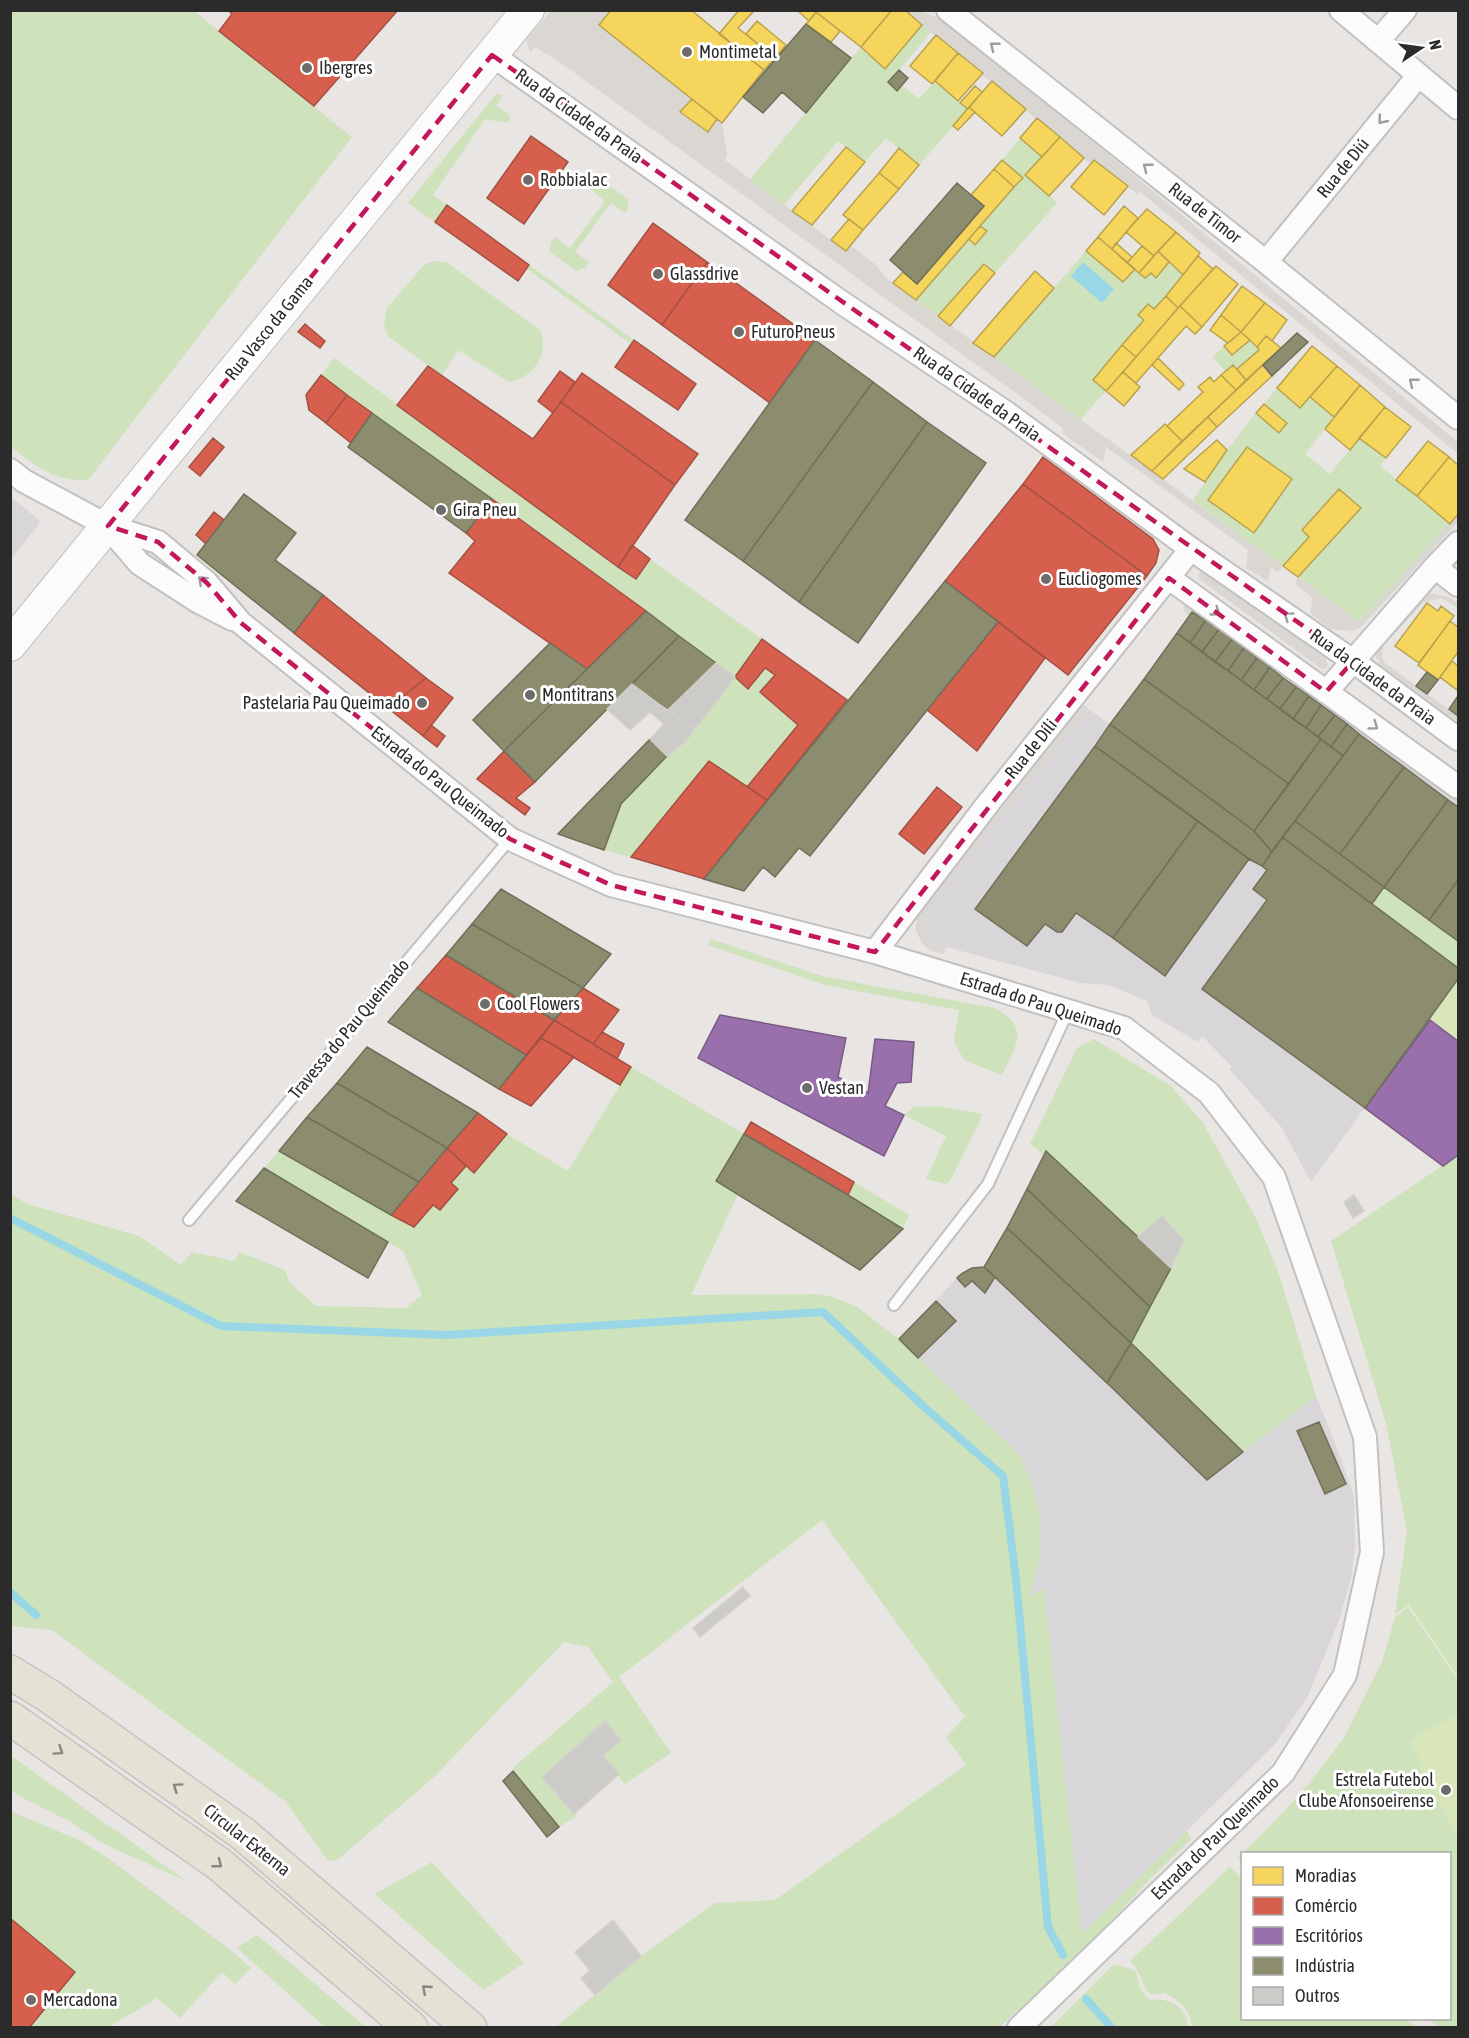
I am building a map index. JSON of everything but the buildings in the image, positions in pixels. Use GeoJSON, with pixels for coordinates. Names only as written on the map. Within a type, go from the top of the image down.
{"type":"FeatureCollection","features":[{"type":"Feature","properties":{"kind":"main road","name":"Rua Vasco da Gama"},"geometry":{"type":"LineString","coordinates":[[10,645],[528,10]]}},
{"type":"Feature","properties":{"kind":"main road","name":"Circular Externa"},"geometry":{"type":"LineString","coordinates":[[10,1672],[49,1696],[242,1833],[470,2028]]}},
{"type":"Feature","properties":{"kind":"main road","name":"Circular Externa"},"geometry":{"type":"LineString","coordinates":[[10,1718],[219,1864],[411,2028]]}},
{"type":"Feature","properties":{"kind":"street","name":"Rua de Timor"},"geometry":{"type":"LineString","coordinates":[[948,10],[1266,262],[1458,418]]}},
{"type":"Feature","properties":{"kind":"street"},"geometry":{"type":"LineString","coordinates":[[1341,10],[1458,108]]}},
{"type":"Feature","properties":{"kind":"street"},"geometry":{"type":"LineString","coordinates":[[1378,41],[1405,10]]}},
{"type":"Feature","properties":{"kind":"street","name":"Rua da Cidade da Praia"},"geometry":{"type":"LineString","coordinates":[[492,55],[842,302],[1008,414],[1191,549],[1353,661],[1458,739]]}},
{"type":"Feature","properties":{"kind":"street","name":"Rua de Diú"},"geometry":{"type":"LineString","coordinates":[[1266,262],[1419,75]]}},
{"type":"Feature","properties":{"kind":"street","name":"Estrada do Pau Queimado"},"geometry":{"type":"LineString","coordinates":[[10,470],[24,481],[108,526],[158,542],[207,583],[241,623],[510,838],[611,885],[875,952],[1124,1028],[1209,1093],[1274,1177],[1365,1437],[1372,1552],[1345,1675],[1282,1773],[1019,2028]]}},
{"type":"Feature","properties":{"kind":"street"},"geometry":{"type":"LineString","coordinates":[[1326,692],[1458,543]]}},
{"type":"Feature","properties":{"kind":"street","name":"Rua de Díli"},"geometry":{"type":"LineString","coordinates":[[875,952],[990,801],[1191,549]]}},
{"type":"Feature","properties":{"kind":"street"},"geometry":{"type":"LineString","coordinates":[[1435,567],[1458,585]]}},
{"type":"Feature","properties":{"kind":"street"},"geometry":{"type":"LineString","coordinates":[[1169,578],[1458,787]]}},
{"type":"Feature","properties":{"kind":"lane","name":"Travessa do Pau Queimado"},"geometry":{"type":"LineString","coordinates":[[189,1220],[510,838]]}},
{"type":"Feature","properties":{"kind":"lane"},"geometry":{"type":"LineString","coordinates":[[894,1305],[988,1184],[1068,1011]]}},
{"type":"Feature","properties":{"kind":"highlighted area"},"geometry":{"type":"Polygon","coordinates":[[[492,55],[1353,661],[1326,692],[1169,578],[875,952],[611,885],[510,839],[241,623],[207,583],[158,542],[108,526],[492,55]]]}},
{"type":"Feature","properties":{"kind":"shaded area"},"geometry":{"type":"Polygon","coordinates":[[[551,11],[611,11],[692,99],[680,113],[707,132],[717,119],[722,123],[727,155],[725,160],[831,240],[850,245],[875,264],[886,278],[1283,566],[1278,573],[1271,567],[1268,581],[1246,568],[1248,550],[1106,447],[1103,462],[1063,434],[1063,428],[1017,394],[561,63],[535,47],[530,52],[526,40],[551,11]]]}},
{"type":"Feature","properties":{"kind":"shaded area"},"geometry":{"type":"Polygon","coordinates":[[[905,11],[921,11],[946,21],[1458,442],[1458,454],[1139,191],[1137,194],[1094,160],[1091,164],[905,11]]]}},
{"type":"Feature","properties":{"kind":"shaded area"},"geometry":{"type":"Polygon","coordinates":[[[11,497],[39,520],[39,524],[11,559],[11,497]]]}},
{"type":"Feature","properties":{"kind":"shaded area"},"geometry":{"type":"Polygon","coordinates":[[[1458,514],[1458,522],[1361,627],[1354,631],[1331,629],[1310,613],[1313,598],[1295,584],[1298,577],[1359,622],[1458,514]]]}},
{"type":"Feature","properties":{"kind":"shaded area"},"geometry":{"type":"Polygon","coordinates":[[[1203,570],[1325,658],[1328,664],[1326,668],[1322,669],[1199,579],[1198,575],[1203,570]]]}},
{"type":"Feature","properties":{"kind":"shaded area"},"geometry":{"type":"Polygon","coordinates":[[[1430,593],[1449,597],[1458,603],[1458,608],[1441,598],[1424,602],[1383,646],[1382,656],[1385,663],[1458,716],[1458,722],[1381,665],[1376,658],[1378,645],[1420,598],[1430,593]]]}},
{"type":"Feature","properties":{"kind":"shaded area"},"geometry":{"type":"Polygon","coordinates":[[[1189,602],[1458,798],[1458,807],[1219,629],[1192,612],[1189,617],[1183,609],[1189,602]]]}},
{"type":"Feature","properties":{"kind":"shaded area"},"geometry":{"type":"Polygon","coordinates":[[[1083,704],[1089,709],[929,909],[924,924],[927,935],[934,943],[946,947],[944,954],[931,951],[922,943],[916,931],[919,913],[1083,704]]]}},
{"type":"Feature","properties":{"kind":"shaded area"},"geometry":{"type":"Polygon","coordinates":[[[1089,709],[1254,831],[1282,837],[1458,968],[1458,979],[1311,1182],[1282,1128],[1229,1069],[1232,1067],[1202,1036],[1198,1042],[1152,1015],[1147,1001],[1109,985],[1080,983],[946,947],[934,943],[927,935],[924,924],[929,909],[1089,709]]]}},
{"type":"Feature","properties":{"kind":"shaded area"},"geometry":{"type":"Polygon","coordinates":[[[1007,1228],[1243,1452],[1316,1396],[1354,1497],[1355,1545],[1351,1578],[1339,1620],[1308,1696],[1275,1744],[1082,1934],[1044,1589],[1030,1598],[1040,1515],[1031,1482],[1020,1455],[899,1339],[961,1274],[972,1268],[984,1266],[1007,1228]]]}},
{"type":"Feature","properties":{"kind":"green space"},"geometry":{"type":"Polygon","coordinates":[[[11,11],[194,11],[352,137],[88,480],[55,475],[11,447],[11,11]]]}},
{"type":"Feature","properties":{"kind":"green space"},"geometry":{"type":"Polygon","coordinates":[[[922,25],[931,32],[889,82],[902,85],[919,99],[935,81],[968,109],[919,165],[886,138],[865,162],[838,141],[784,205],[750,179],[861,47],[885,69],[922,25]]]}},
{"type":"Feature","properties":{"kind":"green space"},"geometry":{"type":"Polygon","coordinates":[[[496,94],[503,95],[496,106],[509,114],[510,119],[507,123],[485,119],[433,195],[447,205],[435,222],[408,203],[496,94]]]}},
{"type":"Feature","properties":{"kind":"green space"},"geometry":{"type":"Polygon","coordinates":[[[1020,138],[1042,157],[1026,175],[1057,203],[995,273],[984,264],[938,316],[916,300],[969,239],[975,245],[987,232],[980,226],[1022,178],[1002,160],[1020,138]]]}},
{"type":"Feature","properties":{"kind":"green space"},"geometry":{"type":"Polygon","coordinates":[[[602,180],[628,199],[628,209],[625,213],[611,203],[575,252],[589,262],[585,268],[576,271],[550,252],[551,242],[555,237],[570,248],[605,201],[590,189],[602,180]]]}},
{"type":"Feature","properties":{"kind":"green space"},"geometry":{"type":"Polygon","coordinates":[[[1086,251],[1123,282],[1135,269],[1145,278],[1151,273],[1156,278],[1169,262],[1183,275],[1154,309],[1148,304],[1139,315],[1144,320],[1093,380],[1106,391],[1080,420],[994,357],[1086,251]]]}},
{"type":"Feature","properties":{"kind":"green space"},"geometry":{"type":"Polygon","coordinates":[[[434,261],[446,262],[540,330],[543,347],[538,363],[532,370],[518,380],[509,382],[458,350],[442,375],[389,337],[384,328],[386,309],[425,264],[434,261]]]}},
{"type":"Feature","properties":{"kind":"green space"},"geometry":{"type":"Polygon","coordinates":[[[529,265],[634,340],[631,344],[527,269],[529,265]]]}},
{"type":"Feature","properties":{"kind":"green space"},"geometry":{"type":"Polygon","coordinates":[[[1250,340],[1259,350],[1237,369],[1233,365],[1226,372],[1213,357],[1224,346],[1232,355],[1250,340]]]}},
{"type":"Feature","properties":{"kind":"green space"},"geometry":{"type":"Polygon","coordinates":[[[334,358],[635,579],[650,559],[762,639],[736,678],[748,689],[765,668],[775,675],[760,692],[798,725],[747,787],[709,761],[631,857],[604,850],[621,804],[667,756],[686,741],[735,677],[321,375],[334,358]]]}},
{"type":"Feature","properties":{"kind":"green space"},"geometry":{"type":"Polygon","coordinates":[[[1277,388],[1300,408],[1310,397],[1334,417],[1305,454],[1330,474],[1359,438],[1386,458],[1380,466],[1450,524],[1359,622],[1298,577],[1361,508],[1339,489],[1302,529],[1309,537],[1283,566],[1193,500],[1256,413],[1286,423],[1264,404],[1277,388]],[[1247,447],[1209,500],[1254,533],[1292,480],[1247,447]]]}},
{"type":"Feature","properties":{"kind":"green space"},"geometry":{"type":"Polygon","coordinates":[[[1384,887],[1458,941],[1458,968],[1372,904],[1384,887]]]}},
{"type":"Feature","properties":{"kind":"green space"},"geometry":{"type":"Polygon","coordinates":[[[711,939],[825,977],[995,1008],[1006,1015],[1017,1030],[1012,1055],[1002,1075],[964,1060],[954,1042],[959,1010],[825,985],[708,945],[711,939]]]}},
{"type":"Feature","properties":{"kind":"green space"},"geometry":{"type":"Polygon","coordinates":[[[1458,979],[1458,1041],[1430,1020],[1458,979]]]}},
{"type":"Feature","properties":{"kind":"green space"},"geometry":{"type":"Polygon","coordinates":[[[1094,1039],[1171,1086],[1203,1123],[1257,1220],[1279,1274],[1316,1396],[1243,1452],[1131,1343],[1184,1240],[1162,1216],[1138,1237],[1047,1152],[1044,1155],[1030,1144],[1077,1048],[1094,1039]]]}},
{"type":"Feature","properties":{"kind":"green space"},"geometry":{"type":"Polygon","coordinates":[[[631,1067],[744,1134],[716,1181],[738,1194],[691,1295],[813,1294],[830,1296],[856,1306],[899,1339],[1020,1455],[1031,1482],[1040,1515],[1041,1554],[1030,1597],[1044,1588],[1082,1933],[1187,1831],[1191,1839],[1102,1931],[1000,2027],[556,2027],[641,1956],[715,1903],[775,1900],[966,1765],[946,1737],[965,1717],[822,1520],[619,1677],[671,1753],[625,1784],[603,1756],[621,1740],[605,1721],[542,1776],[577,1816],[559,1827],[513,1771],[515,1766],[613,1682],[588,1647],[564,1642],[433,1778],[337,1860],[328,1861],[286,1802],[52,1630],[11,1626],[10,1193],[27,1204],[139,1236],[181,1265],[192,1252],[234,1261],[239,1252],[285,1270],[289,1282],[316,1306],[406,1308],[422,1295],[403,1251],[264,1168],[279,1151],[414,1227],[433,1205],[440,1210],[457,1189],[451,1183],[466,1166],[474,1173],[507,1134],[568,1171],[631,1067]]]}},
{"type":"Feature","properties":{"kind":"green space"},"geometry":{"type":"Polygon","coordinates":[[[938,1106],[983,1114],[950,1181],[946,1184],[926,1179],[946,1136],[904,1115],[914,1107],[938,1106]]]}},
{"type":"Feature","properties":{"kind":"green space"},"geometry":{"type":"Polygon","coordinates":[[[1458,1155],[1458,1677],[1409,1605],[1395,1614],[1407,1531],[1386,1423],[1331,1241],[1458,1155]]]}},
{"type":"Feature","properties":{"kind":"green space"},"geometry":{"type":"Polygon","coordinates":[[[854,1182],[909,1215],[903,1229],[848,1195],[854,1182]]]}},
{"type":"Feature","properties":{"kind":"green space"},"geometry":{"type":"Polygon","coordinates":[[[1408,1607],[1458,1680],[1458,1716],[1410,1740],[1458,1840],[1458,2027],[1440,2027],[1429,2020],[1451,2020],[1451,1852],[1244,1852],[1299,1796],[1344,1738],[1382,1662],[1395,1617],[1408,1607]]]}},
{"type":"Feature","properties":{"kind":"green space","name":"Estrela Futebol Clube Afonsoeirense"},"geometry":{"type":"Polygon","coordinates":[[[1458,1716],[1458,1840],[1410,1740],[1458,1716]]]}},
{"type":"Feature","properties":{"kind":"green space"},"geometry":{"type":"Polygon","coordinates":[[[10,1755],[186,1881],[102,1843],[69,1821],[17,1795],[11,1789],[10,1755]]]}},
{"type":"Feature","properties":{"kind":"green space"},"geometry":{"type":"Polygon","coordinates":[[[10,1811],[79,1840],[108,1858],[232,1951],[251,1968],[235,1984],[222,1972],[180,2018],[157,1998],[109,2027],[29,2027],[75,1972],[11,1918],[10,1811]]]}},
{"type":"Feature","properties":{"kind":"green space"},"geometry":{"type":"Polygon","coordinates":[[[432,1862],[524,1963],[483,1990],[375,1894],[432,1862]]]}},
{"type":"Feature","properties":{"kind":"green space"},"geometry":{"type":"Polygon","coordinates":[[[1230,1867],[1241,1878],[1241,2020],[1408,2020],[1417,2027],[1192,2027],[1187,2010],[1165,1993],[1151,1995],[1130,1961],[1230,1867]]]}},
{"type":"Feature","properties":{"kind":"green space"},"geometry":{"type":"Polygon","coordinates":[[[257,1935],[366,2027],[325,2027],[237,1948],[257,1935]]]}},
{"type":"Feature","properties":{"kind":"green space"},"geometry":{"type":"Polygon","coordinates":[[[1113,1965],[1132,1969],[1136,1973],[1140,1988],[1149,2000],[1163,2000],[1180,2008],[1188,2027],[1051,2027],[1113,1965]]]}},
{"type":"Feature","properties":{"kind":"water"},"geometry":{"type":"Polygon","coordinates":[[[1083,262],[1114,289],[1102,303],[1071,276],[1083,262]]]}},
{"type":"Feature","properties":{"kind":"waterway"},"geometry":{"type":"LineString","coordinates":[[10,1218],[221,1326],[446,1335],[823,1312],[923,1406],[1003,1476],[1016,1579],[1048,1927],[1063,1955]]}},
{"type":"Feature","properties":{"kind":"waterway"},"geometry":{"type":"LineString","coordinates":[[10,1592],[36,1615]]}},
{"type":"Feature","properties":{"kind":"waterway"},"geometry":{"type":"LineString","coordinates":[[1086,1999],[1112,2028]]}},
{"type":"Feature","properties":{"kind":"place","name":"Montimetal"},"geometry":{"type":"Point","coordinates":[687,52]}},
{"type":"Feature","properties":{"kind":"place","name":"Ibergres"},"geometry":{"type":"Point","coordinates":[307,68]}},
{"type":"Feature","properties":{"kind":"place","name":"Robbialac"},"geometry":{"type":"Point","coordinates":[528,180]}},
{"type":"Feature","properties":{"kind":"place","name":"Glassdrive"},"geometry":{"type":"Point","coordinates":[658,274]}},
{"type":"Feature","properties":{"kind":"place","name":"FuturoPneus"},"geometry":{"type":"Point","coordinates":[739,332]}},
{"type":"Feature","properties":{"kind":"place","name":"Gira Pneu"},"geometry":{"type":"Point","coordinates":[441,510]}},
{"type":"Feature","properties":{"kind":"place","name":"Eucliogomes"},"geometry":{"type":"Point","coordinates":[1046,579]}},
{"type":"Feature","properties":{"kind":"place","name":"Montitrans"},"geometry":{"type":"Point","coordinates":[530,695]}},
{"type":"Feature","properties":{"kind":"place","name":"Pastelaria Pau Queimado"},"geometry":{"type":"Point","coordinates":[422,703]}},
{"type":"Feature","properties":{"kind":"place","name":"Cool Flowers"},"geometry":{"type":"Point","coordinates":[485,1004]}},
{"type":"Feature","properties":{"kind":"place","name":"Vestan"},"geometry":{"type":"Point","coordinates":[807,1088]}},
{"type":"Feature","properties":{"kind":"place","name":"Estrela Futebol Clube Afonsoeirense"},"geometry":{"type":"Point","coordinates":[1446,1790]}},
{"type":"Feature","properties":{"kind":"place","name":"Mercadona"},"geometry":{"type":"Point","coordinates":[31,2000]}}]}
